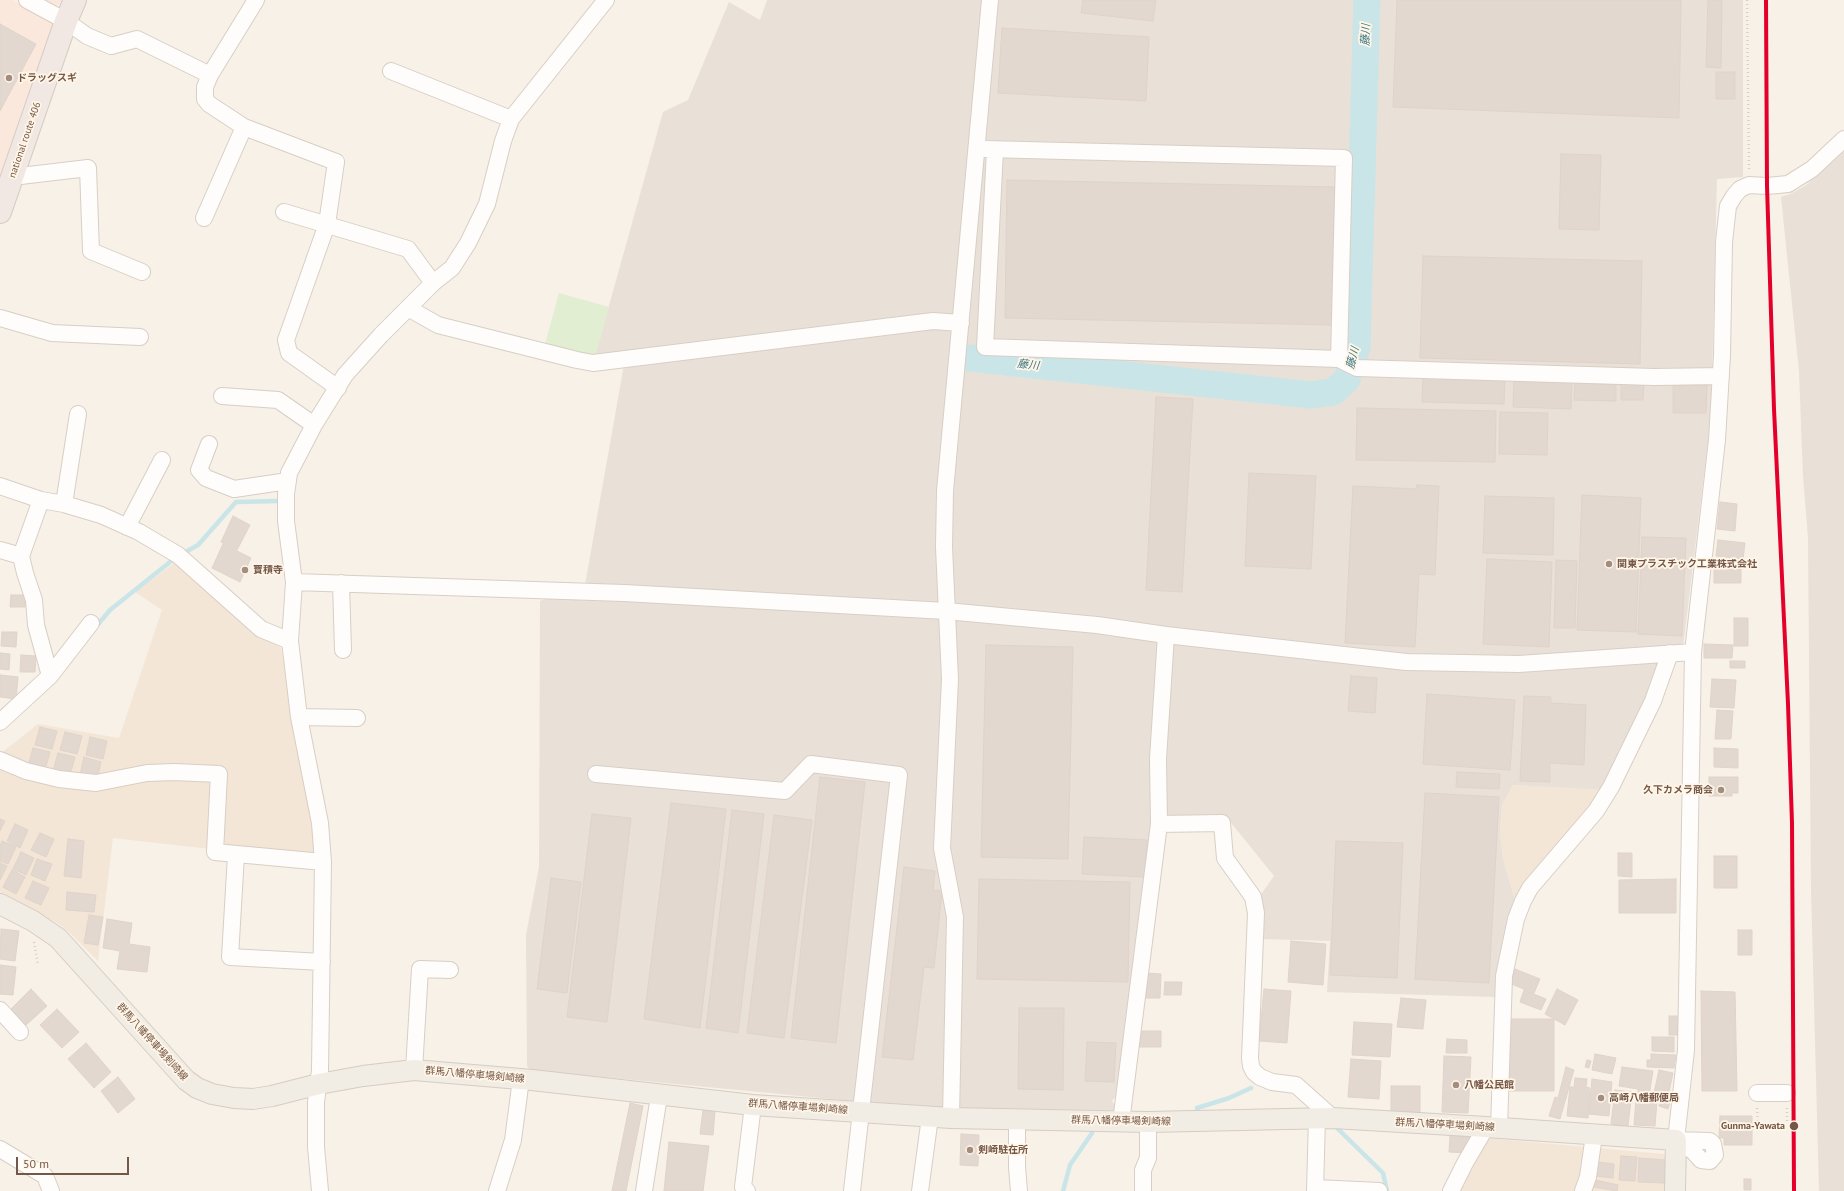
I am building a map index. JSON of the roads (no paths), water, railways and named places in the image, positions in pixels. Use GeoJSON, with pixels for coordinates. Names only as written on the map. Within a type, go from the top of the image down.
{"type":"FeatureCollection","features":[{"type":"Feature","properties":{"kind":"highway","name":"national route 406"},"geometry":{"type":"LineString","coordinates":[[0,212],[7,186],[66,21],[75,0]]}},
{"type":"Feature","properties":{"kind":"main road","name":"群馬八幡停車場剣崎線"},"geometry":{"type":"LineString","coordinates":[[0,904],[34,921],[58,938],[174,1068],[197,1088],[212,1094],[234,1098],[272,1096],[319,1084],[387,1072],[414,1070],[521,1079],[659,1096],[753,1105],[861,1111],[930,1117],[1121,1122],[1325,1118],[1493,1127],[1676,1140]]}},
{"type":"Feature","properties":{"kind":"main road"},"geometry":{"type":"LineString","coordinates":[[1675,1191],[1676,1140]]}},
{"type":"Feature","properties":{"kind":"street"},"geometry":{"type":"LineString","coordinates":[[27,0],[66,21],[87,36],[111,46],[137,39],[210,75]]}},
{"type":"Feature","properties":{"kind":"street"},"geometry":{"type":"LineString","coordinates":[[256,0],[210,75],[205,87],[205,98],[209,104],[244,127],[336,162],[327,224],[286,340],[289,352],[338,388]]}},
{"type":"Feature","properties":{"kind":"street"},"geometry":{"type":"LineString","coordinates":[[320,1191],[316,1147],[316,1102],[319,1084],[323,862],[320,823],[299,717],[290,641],[294,582],[286,521],[286,494],[289,473],[314,425],[345,375],[381,335],[433,283],[452,268],[468,243],[487,204],[502,141],[511,119],[606,0]]}},
{"type":"Feature","properties":{"kind":"street"},"geometry":{"type":"LineString","coordinates":[[951,1118],[955,916],[942,848],[950,678],[946,611],[945,492],[990,0]]}},
{"type":"Feature","properties":{"kind":"street"},"geometry":{"type":"LineString","coordinates":[[391,71],[511,119]]}},
{"type":"Feature","properties":{"kind":"street"},"geometry":{"type":"LineString","coordinates":[[204,218],[244,127]]}},
{"type":"Feature","properties":{"kind":"street"},"geometry":{"type":"LineString","coordinates":[[1676,1140],[1686,1050],[1693,652],[1717,440],[1728,206],[1740,190],[1749,185],[1767,186],[1788,184],[1812,169],[1844,139]]}},
{"type":"Feature","properties":{"kind":"street"},"geometry":{"type":"LineString","coordinates":[[977,149],[1344,158],[1339,359]]}},
{"type":"Feature","properties":{"kind":"street"},"geometry":{"type":"LineString","coordinates":[[995,150],[986,347],[1339,359],[1357,368],[1654,377],[1721,376]]}},
{"type":"Feature","properties":{"kind":"street"},"geometry":{"type":"LineString","coordinates":[[7,186],[88,168],[91,251],[142,272]]}},
{"type":"Feature","properties":{"kind":"street"},"geometry":{"type":"LineString","coordinates":[[284,212],[408,249],[433,283]]}},
{"type":"Feature","properties":{"kind":"street"},"geometry":{"type":"LineString","coordinates":[[408,308],[438,325],[593,363],[933,321],[961,323]]}},
{"type":"Feature","properties":{"kind":"street"},"geometry":{"type":"LineString","coordinates":[[0,318],[52,333],[140,337]]}},
{"type":"Feature","properties":{"kind":"street"},"geometry":{"type":"LineString","coordinates":[[222,396],[278,400],[314,425]]}},
{"type":"Feature","properties":{"kind":"street"},"geometry":{"type":"LineString","coordinates":[[64,504],[78,414]]}},
{"type":"Feature","properties":{"kind":"street"},"geometry":{"type":"LineString","coordinates":[[209,444],[199,470],[206,478],[234,489],[288,481]]}},
{"type":"Feature","properties":{"kind":"street"},"geometry":{"type":"LineString","coordinates":[[127,527],[162,460]]}},
{"type":"Feature","properties":{"kind":"street"},"geometry":{"type":"LineString","coordinates":[[0,486],[41,500],[64,504],[101,515],[127,527],[178,555],[261,629],[290,641]]}},
{"type":"Feature","properties":{"kind":"street"},"geometry":{"type":"LineString","coordinates":[[41,500],[21,556],[24,573],[34,600],[36,625],[50,676]]}},
{"type":"Feature","properties":{"kind":"street"},"geometry":{"type":"LineString","coordinates":[[0,550],[21,556]]}},
{"type":"Feature","properties":{"kind":"street"},"geometry":{"type":"LineString","coordinates":[[294,582],[624,593],[946,611],[1097,625],[1166,635],[1406,662],[1519,664],[1693,652]]}},
{"type":"Feature","properties":{"kind":"street"},"geometry":{"type":"LineString","coordinates":[[341,583],[343,650]]}},
{"type":"Feature","properties":{"kind":"street"},"geometry":{"type":"LineString","coordinates":[[0,722],[50,676],[91,623]]}},
{"type":"Feature","properties":{"kind":"street"},"geometry":{"type":"LineString","coordinates":[[1121,1122],[1159,824],[1158,760],[1166,635]]}},
{"type":"Feature","properties":{"kind":"street"},"geometry":{"type":"LineString","coordinates":[[1451,1191],[1465,1163],[1493,1127],[1504,976],[1516,919],[1522,901],[1530,888],[1596,811],[1611,788],[1653,701],[1670,653]]}},
{"type":"Feature","properties":{"kind":"street"},"geometry":{"type":"LineString","coordinates":[[299,717],[357,718]]}},
{"type":"Feature","properties":{"kind":"street"},"geometry":{"type":"LineString","coordinates":[[0,760],[26,771],[52,778],[96,783],[148,773],[174,772],[219,774],[215,852],[323,862]]}},
{"type":"Feature","properties":{"kind":"street"},"geometry":{"type":"LineString","coordinates":[[596,774],[785,790],[811,764],[899,775],[852,1191]]}},
{"type":"Feature","properties":{"kind":"street"},"geometry":{"type":"LineString","coordinates":[[1159,824],[1222,823],[1225,858],[1253,897],[1256,913],[1250,1058],[1251,1066],[1254,1072],[1260,1077],[1272,1082],[1296,1085],[1325,1118],[1315,1189],[1379,1191]]}},
{"type":"Feature","properties":{"kind":"street"},"geometry":{"type":"LineString","coordinates":[[236,855],[230,957],[322,962]]}},
{"type":"Feature","properties":{"kind":"street"},"geometry":{"type":"LineString","coordinates":[[414,1070],[420,970],[450,970]]}},
{"type":"Feature","properties":{"kind":"street"},"geometry":{"type":"LineString","coordinates":[[0,1010],[20,1032]]}},
{"type":"Feature","properties":{"kind":"street"},"geometry":{"type":"LineString","coordinates":[[497,1191],[513,1140],[521,1079]]}},
{"type":"Feature","properties":{"kind":"street"},"geometry":{"type":"LineString","coordinates":[[1757,1093],[1787,1093]]}},
{"type":"Feature","properties":{"kind":"street"},"geometry":{"type":"LineString","coordinates":[[644,1191],[659,1096]]}},
{"type":"Feature","properties":{"kind":"street"},"geometry":{"type":"LineString","coordinates":[[747,1191],[743,1187],[753,1105]]}},
{"type":"Feature","properties":{"kind":"street"},"geometry":{"type":"LineString","coordinates":[[920,1191],[930,1117]]}},
{"type":"Feature","properties":{"kind":"street"},"geometry":{"type":"LineString","coordinates":[[1017,1120],[1017,1167],[1019,1191]]}},
{"type":"Feature","properties":{"kind":"street"},"geometry":{"type":"LineString","coordinates":[[1143,1191],[1144,1170],[1148,1158],[1148,1122]]}},
{"type":"Feature","properties":{"kind":"street"},"geometry":{"type":"LineString","coordinates":[[1583,1191],[1588,1177],[1594,1135]]}},
{"type":"Feature","properties":{"kind":"street"},"geometry":{"type":"LineString","coordinates":[[0,1149],[45,1176],[51,1191]]}},
{"type":"Feature","properties":{"kind":"waterway","name":"藤川"},"geometry":{"type":"LineString","coordinates":[[969,358],[1311,395],[1333,392],[1347,379],[1357,347],[1367,0]]}},
{"type":"Feature","properties":{"kind":"waterway"},"geometry":{"type":"LineString","coordinates":[[182,554],[198,545],[236,502],[278,501]]}},
{"type":"Feature","properties":{"kind":"waterway"},"geometry":{"type":"LineString","coordinates":[[95,628],[110,610],[175,558]]}},
{"type":"Feature","properties":{"kind":"waterway"},"geometry":{"type":"LineString","coordinates":[[1197,1108],[1229,1098],[1251,1088]]}},
{"type":"Feature","properties":{"kind":"waterway"},"geometry":{"type":"LineString","coordinates":[[1337,1128],[1383,1173],[1387,1191]]}},
{"type":"Feature","properties":{"kind":"waterway"},"geometry":{"type":"LineString","coordinates":[[1063,1191],[1070,1165],[1092,1133]]}},
{"type":"Feature","properties":{"kind":"place","name":"ドラッグスギ"},"geometry":{"type":"Point","coordinates":[9,78]}},
{"type":"Feature","properties":{"kind":"place","name":"関東プラスチック工業株式会社"},"geometry":{"type":"Point","coordinates":[1609,564]}},
{"type":"Feature","properties":{"kind":"place","name":"寶積寺"},"geometry":{"type":"Point","coordinates":[245,570]}},
{"type":"Feature","properties":{"kind":"place","name":"久下カメラ商会"},"geometry":{"type":"Point","coordinates":[1721,790]}},
{"type":"Feature","properties":{"kind":"place","name":"八幡公民館"},"geometry":{"type":"Point","coordinates":[1456,1085]}},
{"type":"Feature","properties":{"kind":"place","name":"高崎八幡郵便局"},"geometry":{"type":"Point","coordinates":[1601,1098]}},
{"type":"Feature","properties":{"kind":"place","name":"Gunma-Yawata"},"geometry":{"type":"Point","coordinates":[1794,1126]}},
{"type":"Feature","properties":{"kind":"place","name":"剣崎駐在所"},"geometry":{"type":"Point","coordinates":[970,1150]}}]}
